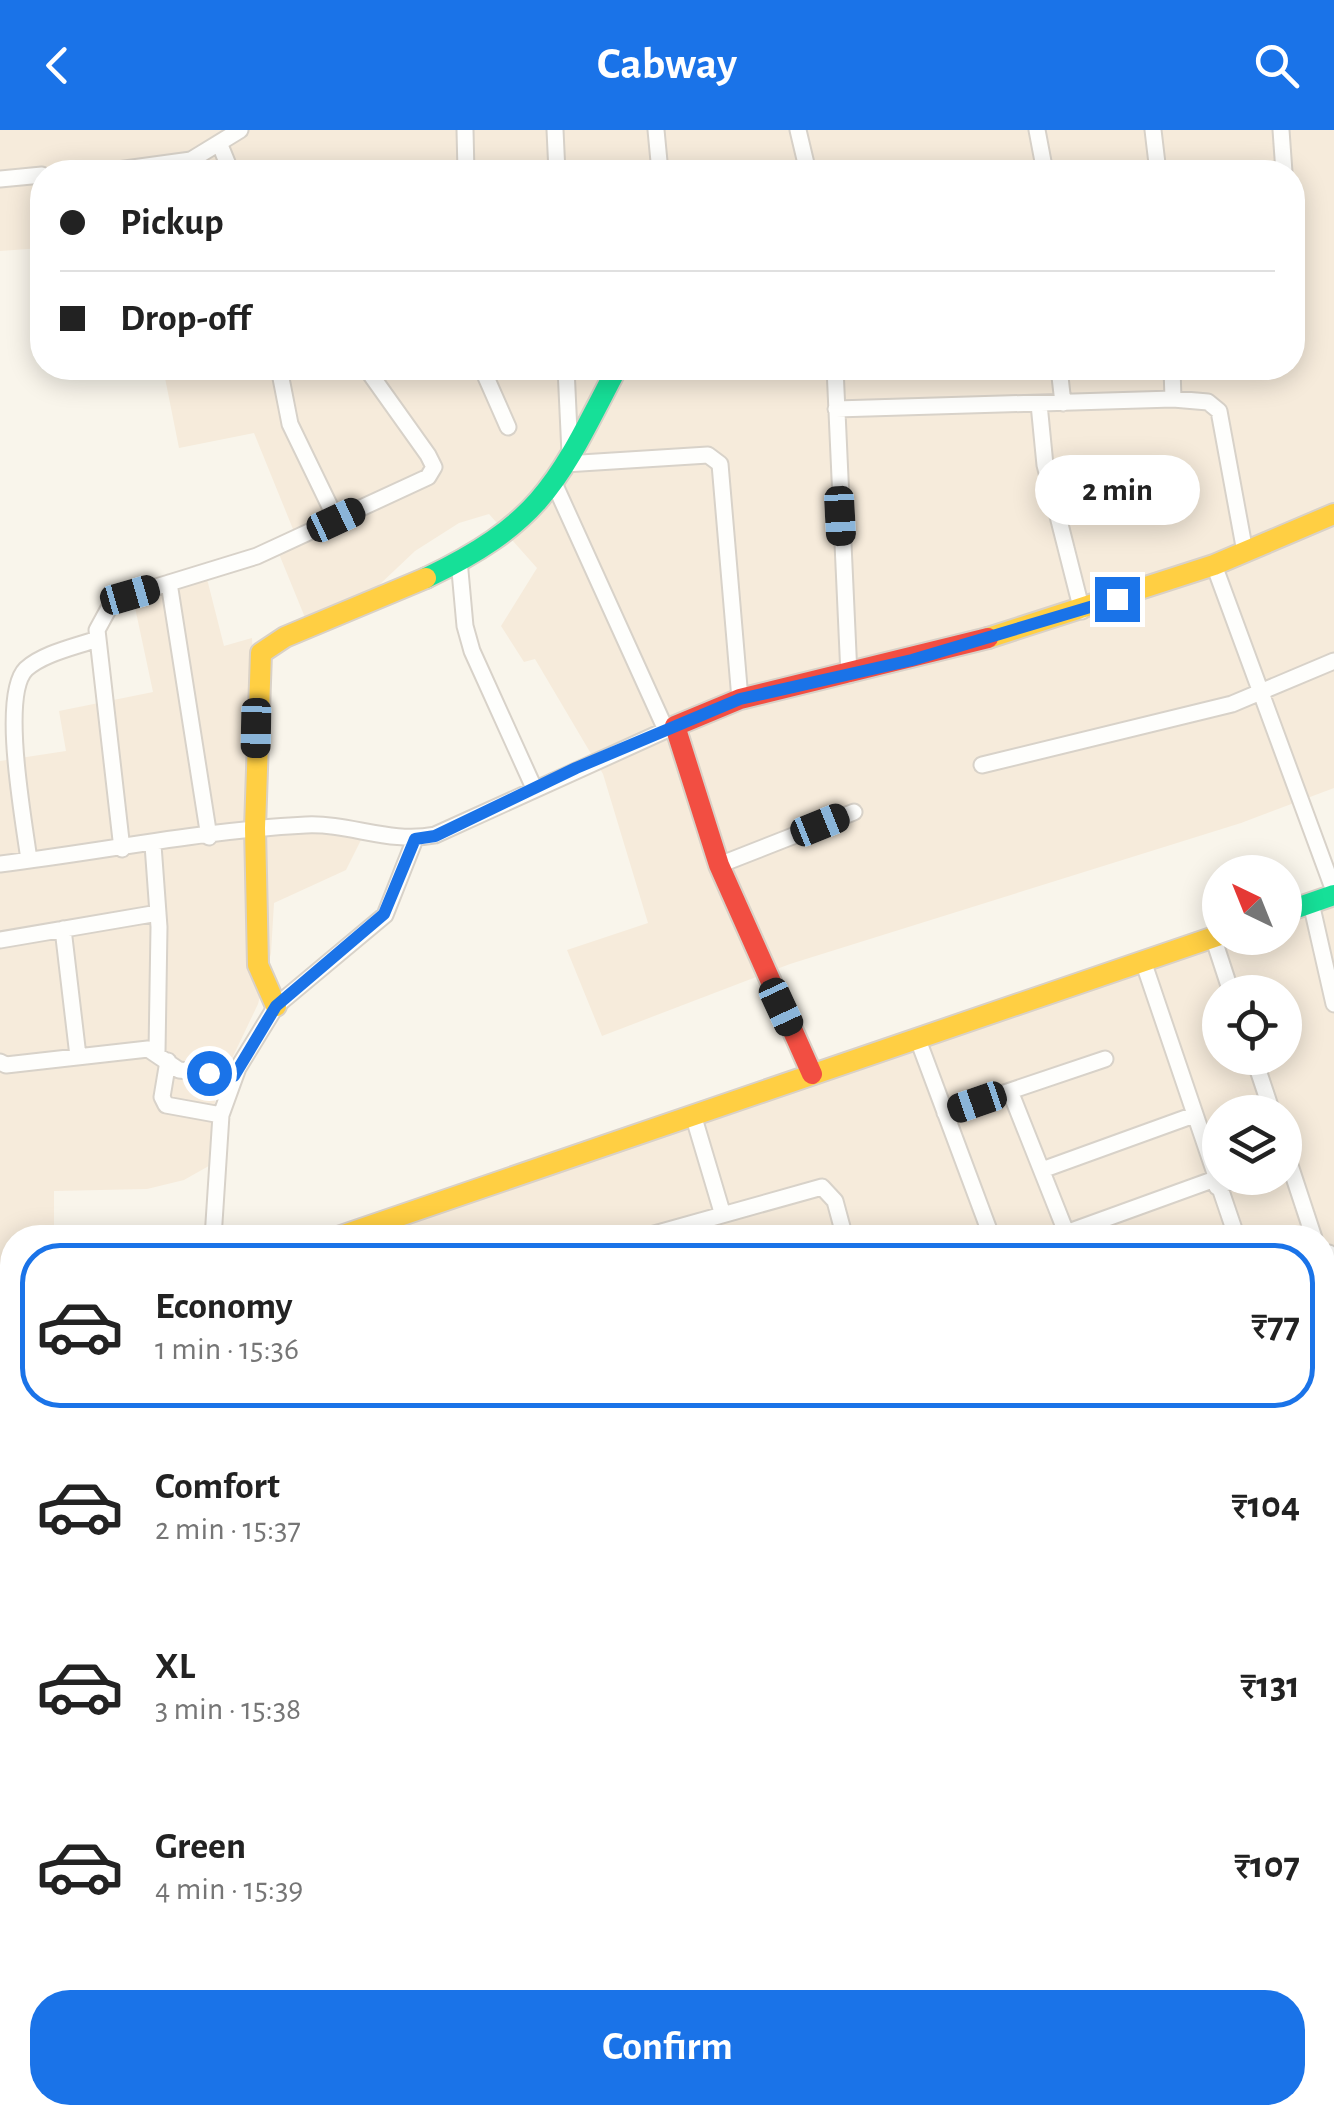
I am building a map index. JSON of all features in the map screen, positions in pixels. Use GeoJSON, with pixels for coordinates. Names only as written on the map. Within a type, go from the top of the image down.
{"type":"FeatureCollection","features":[{"type":"Feature","properties":{"kind":"street"},"geometry":{"type":"LineString","coordinates":[[185,160],[220,145],[240,130]]}},
{"type":"Feature","properties":{"kind":"street"},"geometry":{"type":"LineString","coordinates":[[465,130],[466,160]]}},
{"type":"Feature","properties":{"kind":"street"},"geometry":{"type":"LineString","coordinates":[[556,130],[557,160]]}},
{"type":"Feature","properties":{"kind":"street"},"geometry":{"type":"LineString","coordinates":[[656,130],[659,160]]}},
{"type":"Feature","properties":{"kind":"street"},"geometry":{"type":"LineString","coordinates":[[798,130],[805,160]]}},
{"type":"Feature","properties":{"kind":"street"},"geometry":{"type":"LineString","coordinates":[[1037,130],[1043,160]]}},
{"type":"Feature","properties":{"kind":"street"},"geometry":{"type":"LineString","coordinates":[[1153,130],[1157,160]]}},
{"type":"Feature","properties":{"kind":"street"},"geometry":{"type":"LineString","coordinates":[[1281,130],[1283,160]]}},
{"type":"Feature","properties":{"kind":"street"},"geometry":{"type":"LineString","coordinates":[[220,145],[226,160]]}},
{"type":"Feature","properties":{"kind":"street"},"geometry":{"type":"LineString","coordinates":[[0,179],[30,176]]}},
{"type":"Feature","properties":{"kind":"street"},"geometry":{"type":"LineString","coordinates":[[281,380],[290,424],[336,520]]}},
{"type":"Feature","properties":{"kind":"street"},"geometry":{"type":"LineString","coordinates":[[122,849],[98,639],[101,617],[130,595],[257,556],[428,477],[434,467],[374,380]]}},
{"type":"Feature","properties":{"kind":"street"},"geometry":{"type":"LineString","coordinates":[[487,380],[508,428]]}},
{"type":"Feature","properties":{"kind":"street"},"geometry":{"type":"LineString","coordinates":[[566,380],[568,459]]}},
{"type":"Feature","properties":{"kind":"street"},"geometry":{"type":"LineString","coordinates":[[276,1006],[260,978],[255,828],[260,653],[285,637],[458,560],[513,528],[554,483],[611,380]]}},
{"type":"Feature","properties":{"kind":"street"},"geometry":{"type":"LineString","coordinates":[[835,380],[850,675]]}},
{"type":"Feature","properties":{"kind":"street"},"geometry":{"type":"LineString","coordinates":[[1060,380],[1063,403]]}},
{"type":"Feature","properties":{"kind":"street"},"geometry":{"type":"LineString","coordinates":[[1173,380],[1174,398]]}},
{"type":"Feature","properties":{"kind":"street"},"geometry":{"type":"LineString","coordinates":[[836,410],[1174,398],[1208,402],[1219,410],[1245,552]]}},
{"type":"Feature","properties":{"kind":"street"},"geometry":{"type":"LineString","coordinates":[[1040,404],[1045,465],[1082,611]]}},
{"type":"Feature","properties":{"kind":"street"},"geometry":{"type":"LineString","coordinates":[[568,459],[708,455],[720,464],[740,699]]}},
{"type":"Feature","properties":{"kind":"street"},"geometry":{"type":"LineString","coordinates":[[554,483],[670,728],[718,865],[812,1074]]}},
{"type":"Feature","properties":{"kind":"street"},"geometry":{"type":"LineString","coordinates":[[0,864],[255,828],[312,825],[415,839],[435,836],[534,788],[740,699],[850,675],[1082,611],[1214,565],[1334,514]]}},
{"type":"Feature","properties":{"kind":"street"},"geometry":{"type":"LineString","coordinates":[[458,560],[465,626],[472,651],[534,788]]}},
{"type":"Feature","properties":{"kind":"street"},"geometry":{"type":"LineString","coordinates":[[1214,565],[1334,893],[1302,906]]}},
{"type":"Feature","properties":{"kind":"street"},"geometry":{"type":"LineString","coordinates":[[169,583],[209,837]]}},
{"type":"Feature","properties":{"kind":"street"},"geometry":{"type":"LineString","coordinates":[[28,860],[12,710],[15,682],[35,662],[98,639]]}},
{"type":"Feature","properties":{"kind":"street"},"geometry":{"type":"LineString","coordinates":[[982,765],[1200,713],[1334,662]]}},
{"type":"Feature","properties":{"kind":"street"},"geometry":{"type":"LineString","coordinates":[[718,865],[854,812]]}},
{"type":"Feature","properties":{"kind":"street"},"geometry":{"type":"LineString","coordinates":[[214,1225],[221,1115],[234,1076],[276,1006],[384,914],[415,839]]}},
{"type":"Feature","properties":{"kind":"street"},"geometry":{"type":"LineString","coordinates":[[154,845],[162,1097],[166,1105],[221,1115]]}},
{"type":"Feature","properties":{"kind":"street"},"geometry":{"type":"LineString","coordinates":[[1311,903],[1334,1004]]}},
{"type":"Feature","properties":{"kind":"street"},"geometry":{"type":"LineString","coordinates":[[0,940],[158,913]]}},
{"type":"Feature","properties":{"kind":"street"},"geometry":{"type":"LineString","coordinates":[[63,929],[78,1056]]}},
{"type":"Feature","properties":{"kind":"street"},"geometry":{"type":"LineString","coordinates":[[402,1225],[812,1074],[1202,941]]}},
{"type":"Feature","properties":{"kind":"street"},"geometry":{"type":"LineString","coordinates":[[1142,961],[1202,1140]]}},
{"type":"Feature","properties":{"kind":"street"},"geometry":{"type":"LineString","coordinates":[[917,1038],[987,1225]]}},
{"type":"Feature","properties":{"kind":"street"},"geometry":{"type":"LineString","coordinates":[[0,1062],[6,1065],[148,1049],[179,1070],[234,1076]]}},
{"type":"Feature","properties":{"kind":"street"},"geometry":{"type":"LineString","coordinates":[[944,1113],[1105,1059]]}},
{"type":"Feature","properties":{"kind":"street"},"geometry":{"type":"LineString","coordinates":[[1010,1091],[1042,1170],[1056,1225]]}},
{"type":"Feature","properties":{"kind":"street"},"geometry":{"type":"LineString","coordinates":[[1042,1170],[1194,1115]]}},
{"type":"Feature","properties":{"kind":"street"},"geometry":{"type":"LineString","coordinates":[[694,1118],[722,1212]]}},
{"type":"Feature","properties":{"kind":"street"},"geometry":{"type":"LineString","coordinates":[[681,1225],[822,1187],[835,1200],[841,1225]]}},
{"type":"Feature","properties":{"kind":"street"},"geometry":{"type":"LineString","coordinates":[[1089,1225],[1202,1188]]}},
{"type":"Feature","properties":{"kind":"street"},"geometry":{"type":"LineString","coordinates":[[1221,1195],[1232,1225]]}},
{"type":"Feature","properties":{"kind":"street"},"geometry":{"type":"LineString","coordinates":[[1300,1195],[1310,1225]]}},
{"type":"Feature","properties":{"kind":"shaded area"},"geometry":{"type":"Polygon","coordinates":[[[0,130],[1334,130],[1334,788],[1241,823],[790,964],[602,1036],[567,950],[648,923],[603,774],[535,659],[524,662],[501,626],[537,568],[489,514],[459,523],[415,551],[378,586],[306,620],[277,549],[297,539],[254,433],[179,448],[165,380],[1305,380],[1305,160],[30,160],[30,249],[0,251],[0,130]]]}},
{"type":"Feature","properties":{"kind":"shaded area"},"geometry":{"type":"Polygon","coordinates":[[[205,571],[224,646],[252,638],[260,821],[365,832],[346,870],[274,903],[271,953],[258,1004],[215,1094],[214,1163],[184,1180],[147,1189],[54,1191],[54,1225],[0,1225],[0,761],[66,751],[59,711],[153,692],[133,598],[205,571]]]}},
{"type":"Feature","properties":{"kind":"shaded area"},"geometry":{"type":"Polygon","coordinates":[[[1334,902],[1334,1225],[398,1225],[1202,948],[1202,955],[1302,955],[1302,913],[1334,902]]]}},
{"type":"Feature","properties":{"kind":"traffic: fast"},"geometry":{"type":"LineString","coordinates":[[426,578],[498,537],[523,516],[562,468],[611,380]]}},
{"type":"Feature","properties":{"kind":"traffic: fast"},"geometry":{"type":"LineString","coordinates":[[1302,906],[1334,895]]}},
{"type":"Feature","properties":{"kind":"traffic: slow"},"geometry":{"type":"LineString","coordinates":[[988,638],[1214,565],[1334,514]]}},
{"type":"Feature","properties":{"kind":"traffic: slow"},"geometry":{"type":"LineString","coordinates":[[276,1006],[258,965],[255,828],[261,653],[285,637],[426,578]]}},
{"type":"Feature","properties":{"kind":"traffic: slow"},"geometry":{"type":"LineString","coordinates":[[373,1225],[1202,941]]}},
{"type":"Feature","properties":{"kind":"traffic: jam"},"geometry":{"type":"LineString","coordinates":[[812,1074],[719,865],[675,726],[740,699],[988,638]]}},
{"type":"Feature","properties":{"kind":"route"},"geometry":{"type":"LineString","coordinates":[[209,1073],[234,1076],[276,1006],[369,932],[394,897],[415,839],[435,836],[576,768],[740,699],[912,660],[1117,599]]}}]}
